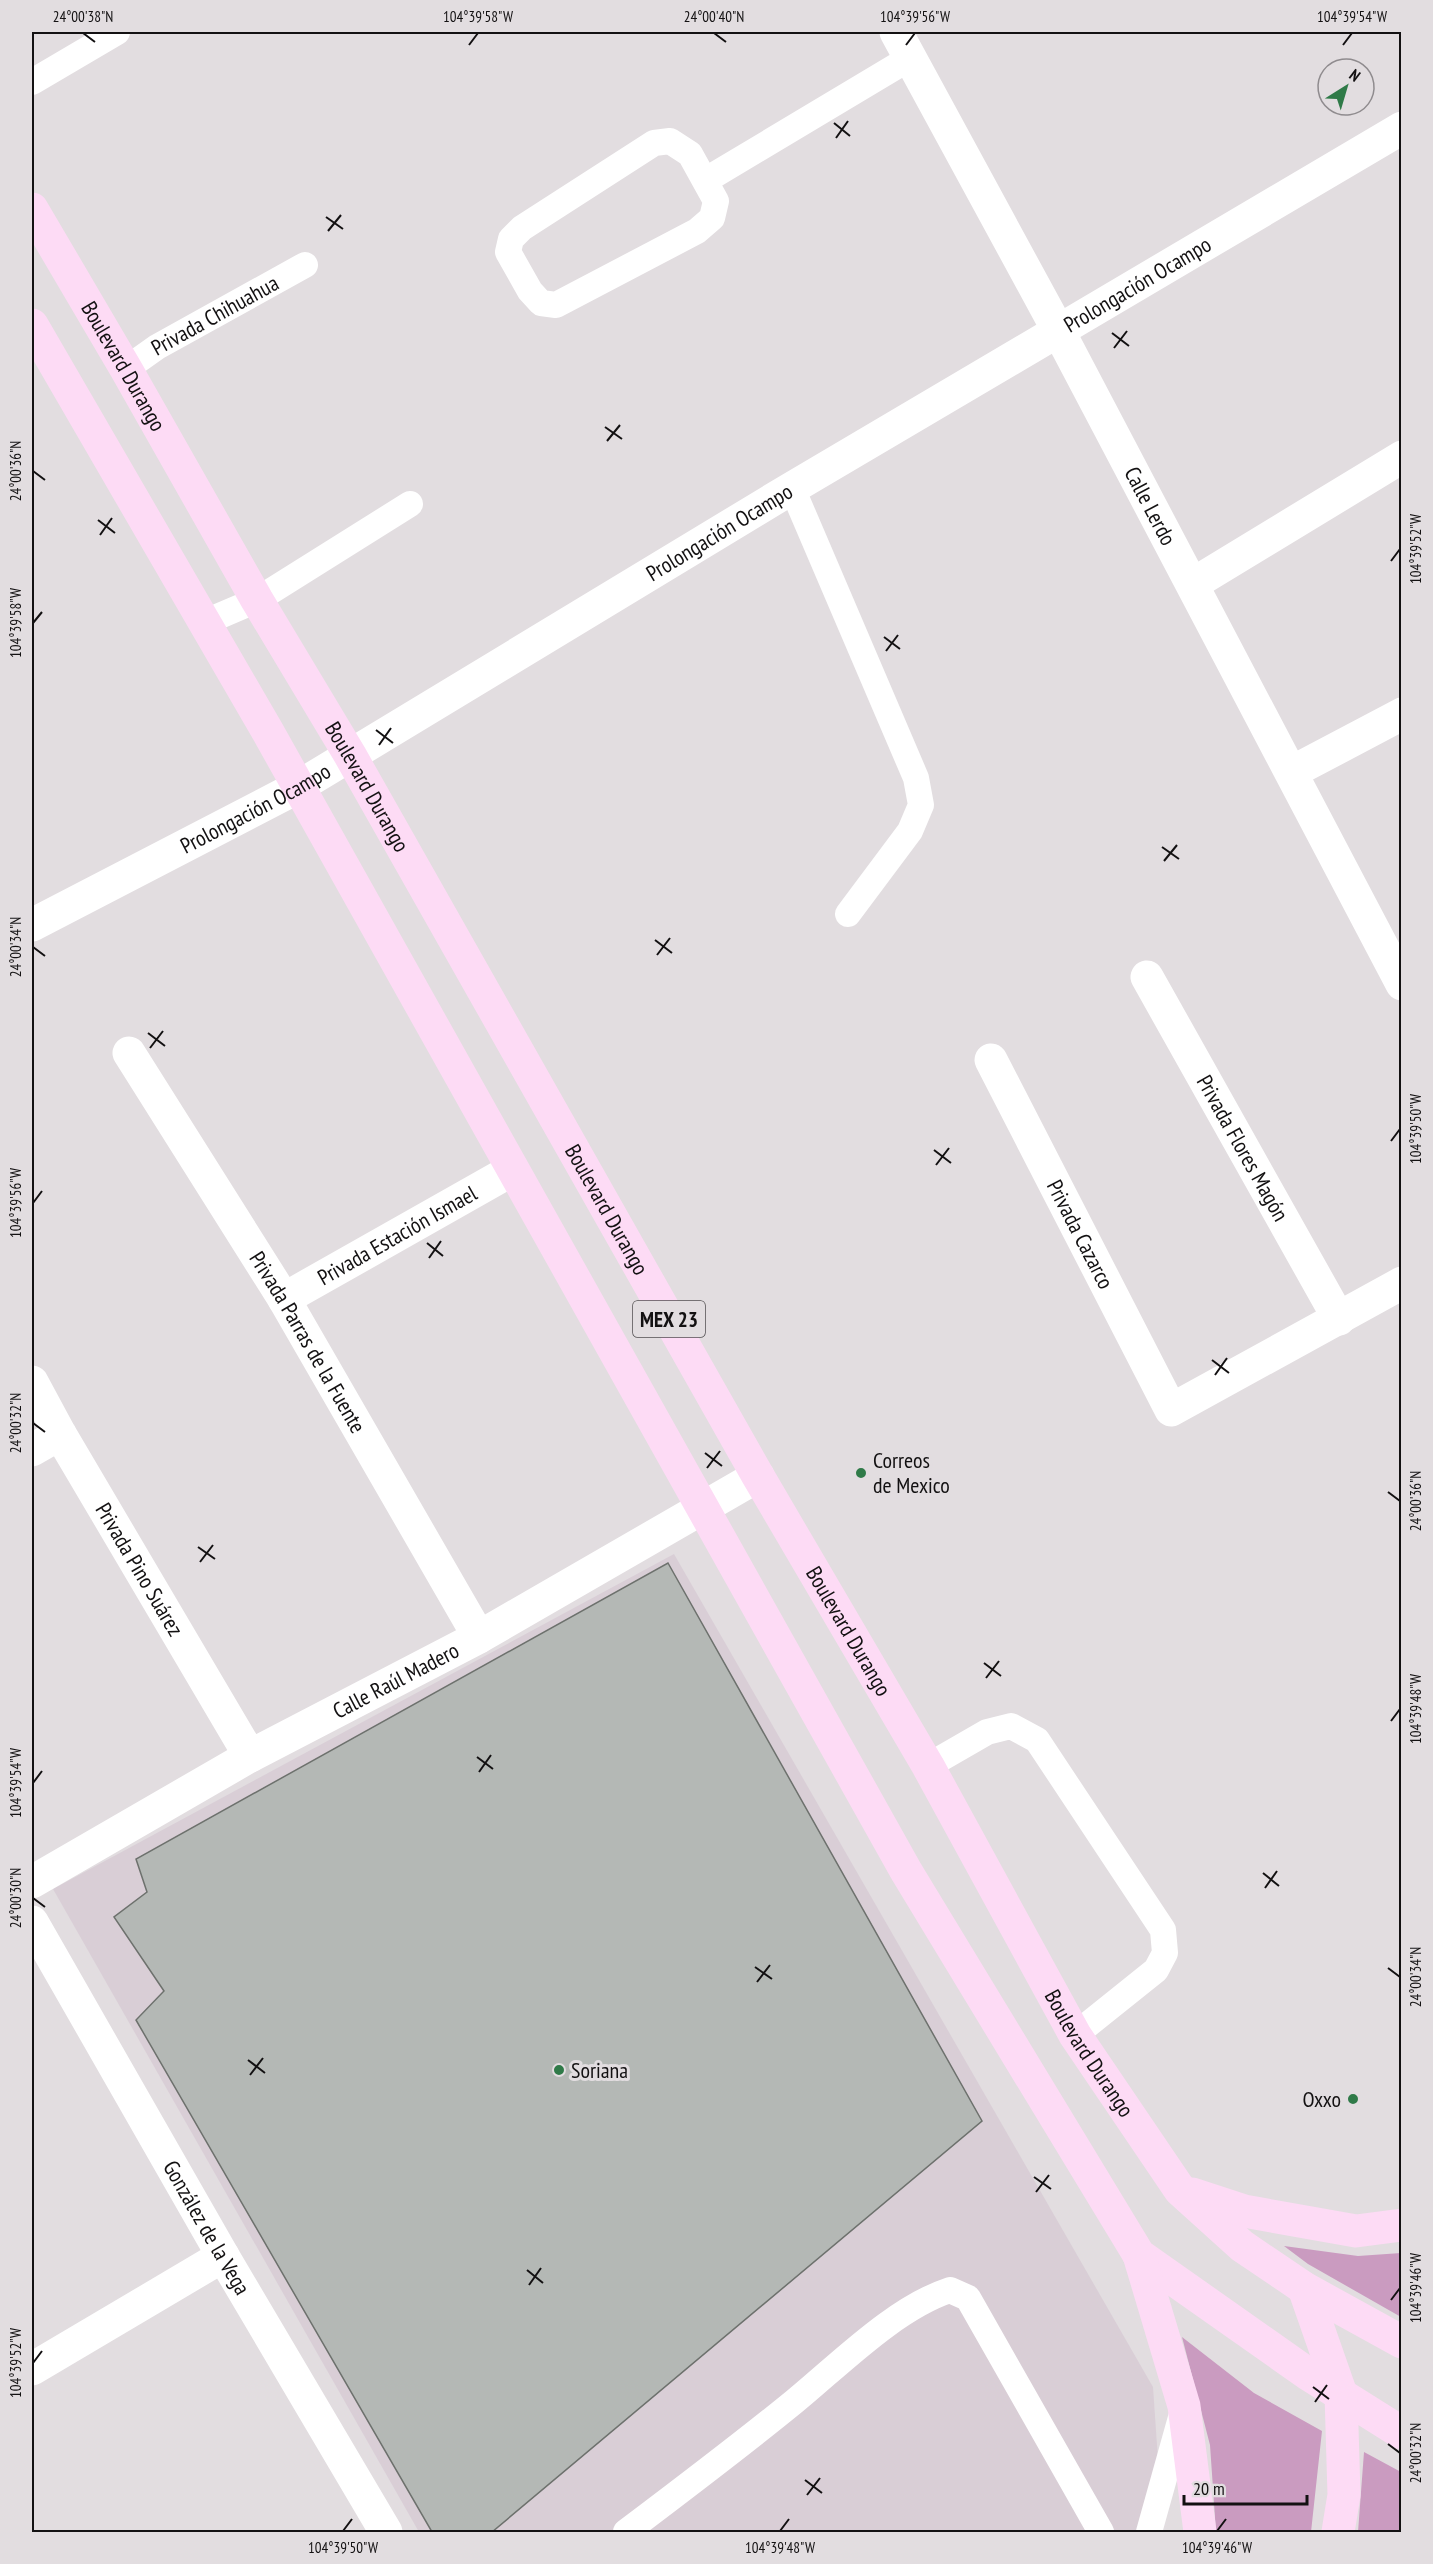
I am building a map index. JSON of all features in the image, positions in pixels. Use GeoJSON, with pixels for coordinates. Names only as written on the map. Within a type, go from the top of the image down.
{"type":"FeatureCollection","features":[{"type":"Feature","properties":{"kind":"main road","name":"Boulevard Durango"},"geometry":{"type":"LineString","coordinates":[[32,209],[126,369],[256,600],[350,755],[758,1476],[928,1766],[1075,2035],[1180,2190],[1242,2246],[1304,2289],[1401,2342]]}},
{"type":"Feature","properties":{"kind":"main road","name":"MEX 23"},"geometry":{"type":"LineString","coordinates":[[32,325],[298,787],[704,1507],[906,1871],[1139,2255],[1308,2374],[1401,2433]]}},
{"type":"Feature","properties":{"kind":"main road"},"geometry":{"type":"LineString","coordinates":[[1180,2190],[1244,2211],[1356,2231],[1401,2225]]}},
{"type":"Feature","properties":{"kind":"main road"},"geometry":{"type":"LineString","coordinates":[[1139,2255],[1184,2406],[1200,2532]]}},
{"type":"Feature","properties":{"kind":"main road"},"geometry":{"type":"LineString","coordinates":[[1304,2289],[1341,2394],[1344,2495],[1338,2532]]}},
{"type":"Feature","properties":{"kind":"street","name":"Calle Lerdo"},"geometry":{"type":"LineString","coordinates":[[903,45],[1193,584],[1401,984]]}},
{"type":"Feature","properties":{"kind":"street","name":"Prolongación Ocampo"},"geometry":{"type":"LineString","coordinates":[[34,919],[298,787],[792,488],[1401,128]]}},
{"type":"Feature","properties":{"kind":"street"},"geometry":{"type":"LineString","coordinates":[[1193,584],[1401,457]]}},
{"type":"Feature","properties":{"kind":"street"},"geometry":{"type":"LineString","coordinates":[[1292,772],[1401,714]]}},
{"type":"Feature","properties":{"kind":"street","name":"Privada Flores Magón"},"geometry":{"type":"LineString","coordinates":[[1147,977],[1339,1319]]}},
{"type":"Feature","properties":{"kind":"street","name":"Privada Parras de la Fuente"},"geometry":{"type":"LineString","coordinates":[[129,1053],[284,1299],[479,1637]]}},
{"type":"Feature","properties":{"kind":"street","name":"Privada Cazarco"},"geometry":{"type":"LineString","coordinates":[[991,1060],[1171,1410],[1339,1319]]}},
{"type":"Feature","properties":{"kind":"street","name":"Privada Estación Ismael"},"geometry":{"type":"LineString","coordinates":[[284,1299],[512,1170]]}},
{"type":"Feature","properties":{"kind":"street"},"geometry":{"type":"LineString","coordinates":[[1339,1319],[1401,1283]]}},
{"type":"Feature","properties":{"kind":"street","name":"Privada Pino Suárez"},"geometry":{"type":"LineString","coordinates":[[32,1382],[60,1434],[250,1756]]}},
{"type":"Feature","properties":{"kind":"street"},"geometry":{"type":"LineString","coordinates":[[32,1450],[60,1434]]}},
{"type":"Feature","properties":{"kind":"street","name":"Calle Raúl Madero"},"geometry":{"type":"LineString","coordinates":[[32,1882],[250,1756],[479,1637],[758,1476]]}},
{"type":"Feature","properties":{"kind":"street","name":"González de la Vega"},"geometry":{"type":"LineString","coordinates":[[32,1922],[223,2256],[386,2532]]}},
{"type":"Feature","properties":{"kind":"street"},"geometry":{"type":"LineString","coordinates":[[32,2368],[223,2256]]}},
{"type":"Feature","properties":{"kind":"lane"},"geometry":{"type":"LineString","coordinates":[[32,82],[117,32]]}},
{"type":"Feature","properties":{"kind":"lane"},"geometry":{"type":"LineString","coordinates":[[706,180],[903,45]]}},
{"type":"Feature","properties":{"kind":"lane"},"geometry":{"type":"LineString","coordinates":[[670,141],[690,154],[706,180],[716,201],[712,218],[697,231],[556,305],[541,303],[530,291],[508,252],[511,239],[522,228],[654,143],[670,141]]}},
{"type":"Feature","properties":{"kind":"lane","name":"Privada Chihuahua"},"geometry":{"type":"LineString","coordinates":[[126,369],[157,347],[305,266]]}},
{"type":"Feature","properties":{"kind":"lane"},"geometry":{"type":"LineString","coordinates":[[792,488],[916,778],[921,806],[910,831],[848,914]]}},
{"type":"Feature","properties":{"kind":"lane"},"geometry":{"type":"LineString","coordinates":[[203,623],[256,600],[410,504]]}},
{"type":"Feature","properties":{"kind":"lane"},"geometry":{"type":"LineString","coordinates":[[928,1766],[987,1732],[1011,1726],[1037,1740],[1163,1930],[1165,1953],[1156,1970],[1075,2035]]}},
{"type":"Feature","properties":{"kind":"lane"},"geometry":{"type":"LineString","coordinates":[[626,2532],[714,2466],[877,2332],[934,2295],[950,2290],[968,2298],[1101,2532]]}},
{"type":"Feature","properties":{"kind":"lane"},"geometry":{"type":"LineString","coordinates":[[1149,2532],[1184,2406]]}},
{"type":"Feature","properties":{"kind":"shaded area","name":"Soriana"},"geometry":{"type":"Polygon","coordinates":[[[674,1554],[1153,2387],[1163,2532],[419,2532],[53,1889],[674,1554]]]}},
{"type":"Feature","properties":{"kind":"shaded area"},"geometry":{"type":"Polygon","coordinates":[[[1284,2246],[1358,2256],[1401,2253],[1401,2317],[1308,2264],[1284,2246]]]}},
{"type":"Feature","properties":{"kind":"shaded area"},"geometry":{"type":"Polygon","coordinates":[[[1182,2337],[1254,2393],[1322,2431],[1311,2532],[1216,2532],[1210,2445],[1182,2337]]]}},
{"type":"Feature","properties":{"kind":"shaded area"},"geometry":{"type":"Polygon","coordinates":[[[1364,2452],[1401,2472],[1401,2532],[1358,2532],[1364,2452]]]}},
{"type":"Feature","properties":{"kind":"building","name":"Soriana"},"geometry":{"type":"Polygon","coordinates":[[[668,1563],[982,2121],[492,2532],[432,2532],[136,2020],[164,1991],[114,1917],[147,1892],[136,1859],[668,1563]]]}},
{"type":"Feature","properties":{"kind":"place","name":"Correos de Mexico"},"geometry":{"type":"Point","coordinates":[861,1473]}},
{"type":"Feature","properties":{"kind":"place","name":"Soriana"},"geometry":{"type":"Point","coordinates":[559,2070]}},
{"type":"Feature","properties":{"kind":"place","name":"Oxxo"},"geometry":{"type":"Point","coordinates":[1353,2099]}}]}
